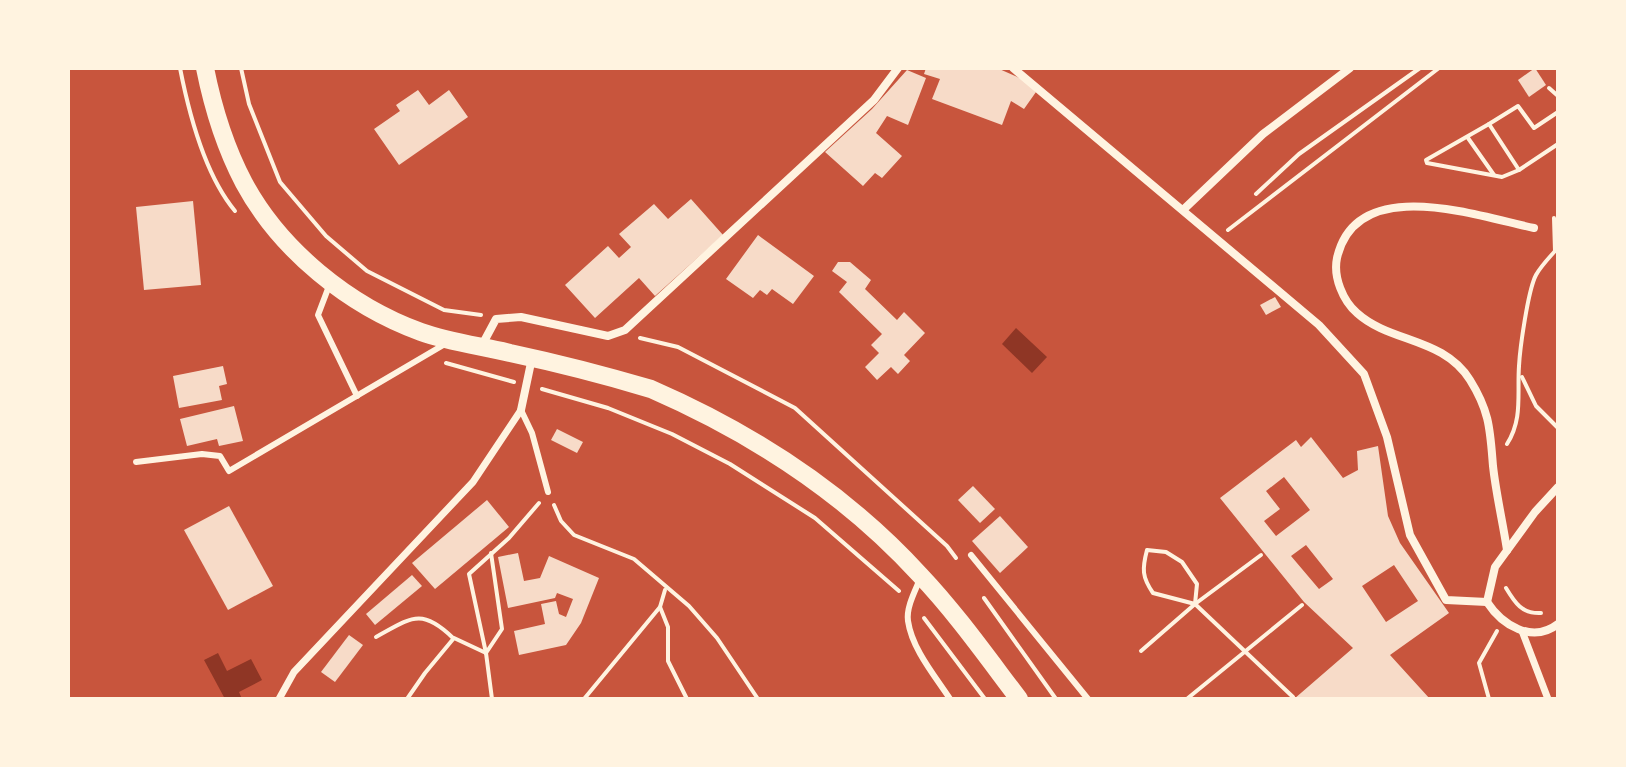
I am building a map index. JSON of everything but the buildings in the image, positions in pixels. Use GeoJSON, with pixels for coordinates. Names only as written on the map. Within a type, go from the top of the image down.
{"type":"FeatureCollection","features":[{"type":"Feature","properties":{"kind":"main road"},"geometry":{"type":"LineString","coordinates":[[205,68],[220,128],[244,184],[297,253],[330,282],[422,333],[651,389],[685,403],[747,437],[833,493],[872,526],[921,576],[1019,699]]}},
{"type":"Feature","properties":{"kind":"street"},"geometry":{"type":"LineString","coordinates":[[481,347],[496,319],[521,317],[608,336],[625,330],[863,110],[898,68]]}},
{"type":"Feature","properties":{"kind":"street"},"geometry":{"type":"LineString","coordinates":[[1013,68],[1319,325],[1364,374],[1387,437],[1410,535],[1446,600],[1487,602]]}},
{"type":"Feature","properties":{"kind":"street"},"geometry":{"type":"LineString","coordinates":[[1183,210],[1263,134],[1350,68]]}},
{"type":"Feature","properties":{"kind":"street"},"geometry":{"type":"LineString","coordinates":[[1507,550],[1493,466],[1491,428],[1469,378],[1450,358],[1356,313],[1339,285],[1337,261],[1343,241],[1357,223],[1392,207],[1448,209],[1534,228]]}},
{"type":"Feature","properties":{"kind":"street"},"geometry":{"type":"LineString","coordinates":[[279,699],[294,672],[473,482],[521,410],[532,358]]}},
{"type":"Feature","properties":{"kind":"street"},"geometry":{"type":"LineString","coordinates":[[1558,487],[1495,567],[1487,602],[1494,614],[1522,631],[1539,633],[1558,624]]}},
{"type":"Feature","properties":{"kind":"street"},"geometry":{"type":"LineString","coordinates":[[1522,631],[1548,699]]}},
{"type":"Feature","properties":{"kind":"lane"},"geometry":{"type":"LineString","coordinates":[[330,282],[318,315],[357,396]]}},
{"type":"Feature","properties":{"kind":"lane"},"geometry":{"type":"LineString","coordinates":[[136,462],[202,454],[220,456],[229,471],[451,340]]}},
{"type":"Feature","properties":{"kind":"lane"},"geometry":{"type":"LineString","coordinates":[[521,410],[532,433],[548,492]]}},
{"type":"Feature","properties":{"kind":"lane"},"geometry":{"type":"LineString","coordinates":[[971,555],[1088,699]]}},
{"type":"Feature","properties":{"kind":"lane"},"geometry":{"type":"LineString","coordinates":[[921,576],[907,620],[919,651],[950,699]]}},
{"type":"Feature","properties":{"kind":"path"},"geometry":{"type":"LineString","coordinates":[[1256,194],[1299,154],[1420,68]]}},
{"type":"Feature","properties":{"kind":"path"},"geometry":{"type":"LineString","coordinates":[[1237,223],[1439,68]]}},
{"type":"Feature","properties":{"kind":"path"},"geometry":{"type":"LineString","coordinates":[[1549,88],[1558,96]]}},
{"type":"Feature","properties":{"kind":"path"},"geometry":{"type":"LineString","coordinates":[[1558,112],[1534,128],[1518,106],[1426,160],[1427,163],[1502,177],[1519,170],[1558,144]]}},
{"type":"Feature","properties":{"kind":"path"},"geometry":{"type":"LineString","coordinates":[[1489,124],[1519,170]]}},
{"type":"Feature","properties":{"kind":"path"},"geometry":{"type":"LineString","coordinates":[[1468,138],[1494,175]]}},
{"type":"Feature","properties":{"kind":"path"},"geometry":{"type":"LineString","coordinates":[[1493,466],[1515,431],[1521,398],[1519,371],[1533,282],[1555,251],[1554,218]]}},
{"type":"Feature","properties":{"kind":"path"},"geometry":{"type":"LineString","coordinates":[[1519,371],[1536,406],[1558,428]]}},
{"type":"Feature","properties":{"kind":"path"},"geometry":{"type":"LineString","coordinates":[[527,385],[608,408],[672,434],[730,464],[815,518],[911,602],[985,699]]}},
{"type":"Feature","properties":{"kind":"path"},"geometry":{"type":"LineString","coordinates":[[492,699],[486,653],[469,574],[509,538],[548,492],[561,521],[574,535],[634,559],[689,606],[717,638],[758,699]]}},
{"type":"Feature","properties":{"kind":"path"},"geometry":{"type":"LineString","coordinates":[[1195,604],[1197,584],[1182,562],[1166,552],[1147,550],[1143,578],[1153,593],[1195,604],[1293,697]]}},
{"type":"Feature","properties":{"kind":"path"},"geometry":{"type":"LineString","coordinates":[[486,653],[502,629],[491,553]]}},
{"type":"Feature","properties":{"kind":"path"},"geometry":{"type":"LineString","coordinates":[[1141,651],[1195,604],[1261,555]]}},
{"type":"Feature","properties":{"kind":"path"},"geometry":{"type":"LineString","coordinates":[[1506,577],[1504,586],[1517,607],[1537,614],[1546,612]]}},
{"type":"Feature","properties":{"kind":"path"},"geometry":{"type":"LineString","coordinates":[[584,699],[660,607],[666,588]]}},
{"type":"Feature","properties":{"kind":"path"},"geometry":{"type":"LineString","coordinates":[[1188,698],[1302,605]]}},
{"type":"Feature","properties":{"kind":"path"},"geometry":{"type":"LineString","coordinates":[[660,607],[668,627],[668,661],[687,699]]}},
{"type":"Feature","properties":{"kind":"path"},"geometry":{"type":"LineString","coordinates":[[376,637],[412,618],[436,621],[454,638],[486,653]]}},
{"type":"Feature","properties":{"kind":"path"},"geometry":{"type":"LineString","coordinates":[[1489,699],[1479,663],[1503,620]]}},
{"type":"Feature","properties":{"kind":"path"},"geometry":{"type":"LineString","coordinates":[[407,699],[454,638]]}},
{"type":"Feature","properties":{"kind":"shaded area"},"geometry":{"type":"Polygon","coordinates":[[[1016,328],[1047,357],[1032,373],[1002,344],[1016,328]]]}},
{"type":"Feature","properties":{"kind":"shaded area"},"geometry":{"type":"Polygon","coordinates":[[[218,653],[227,671],[251,659],[262,680],[239,692],[242,699],[225,699],[204,660],[218,653]]]}}]}
